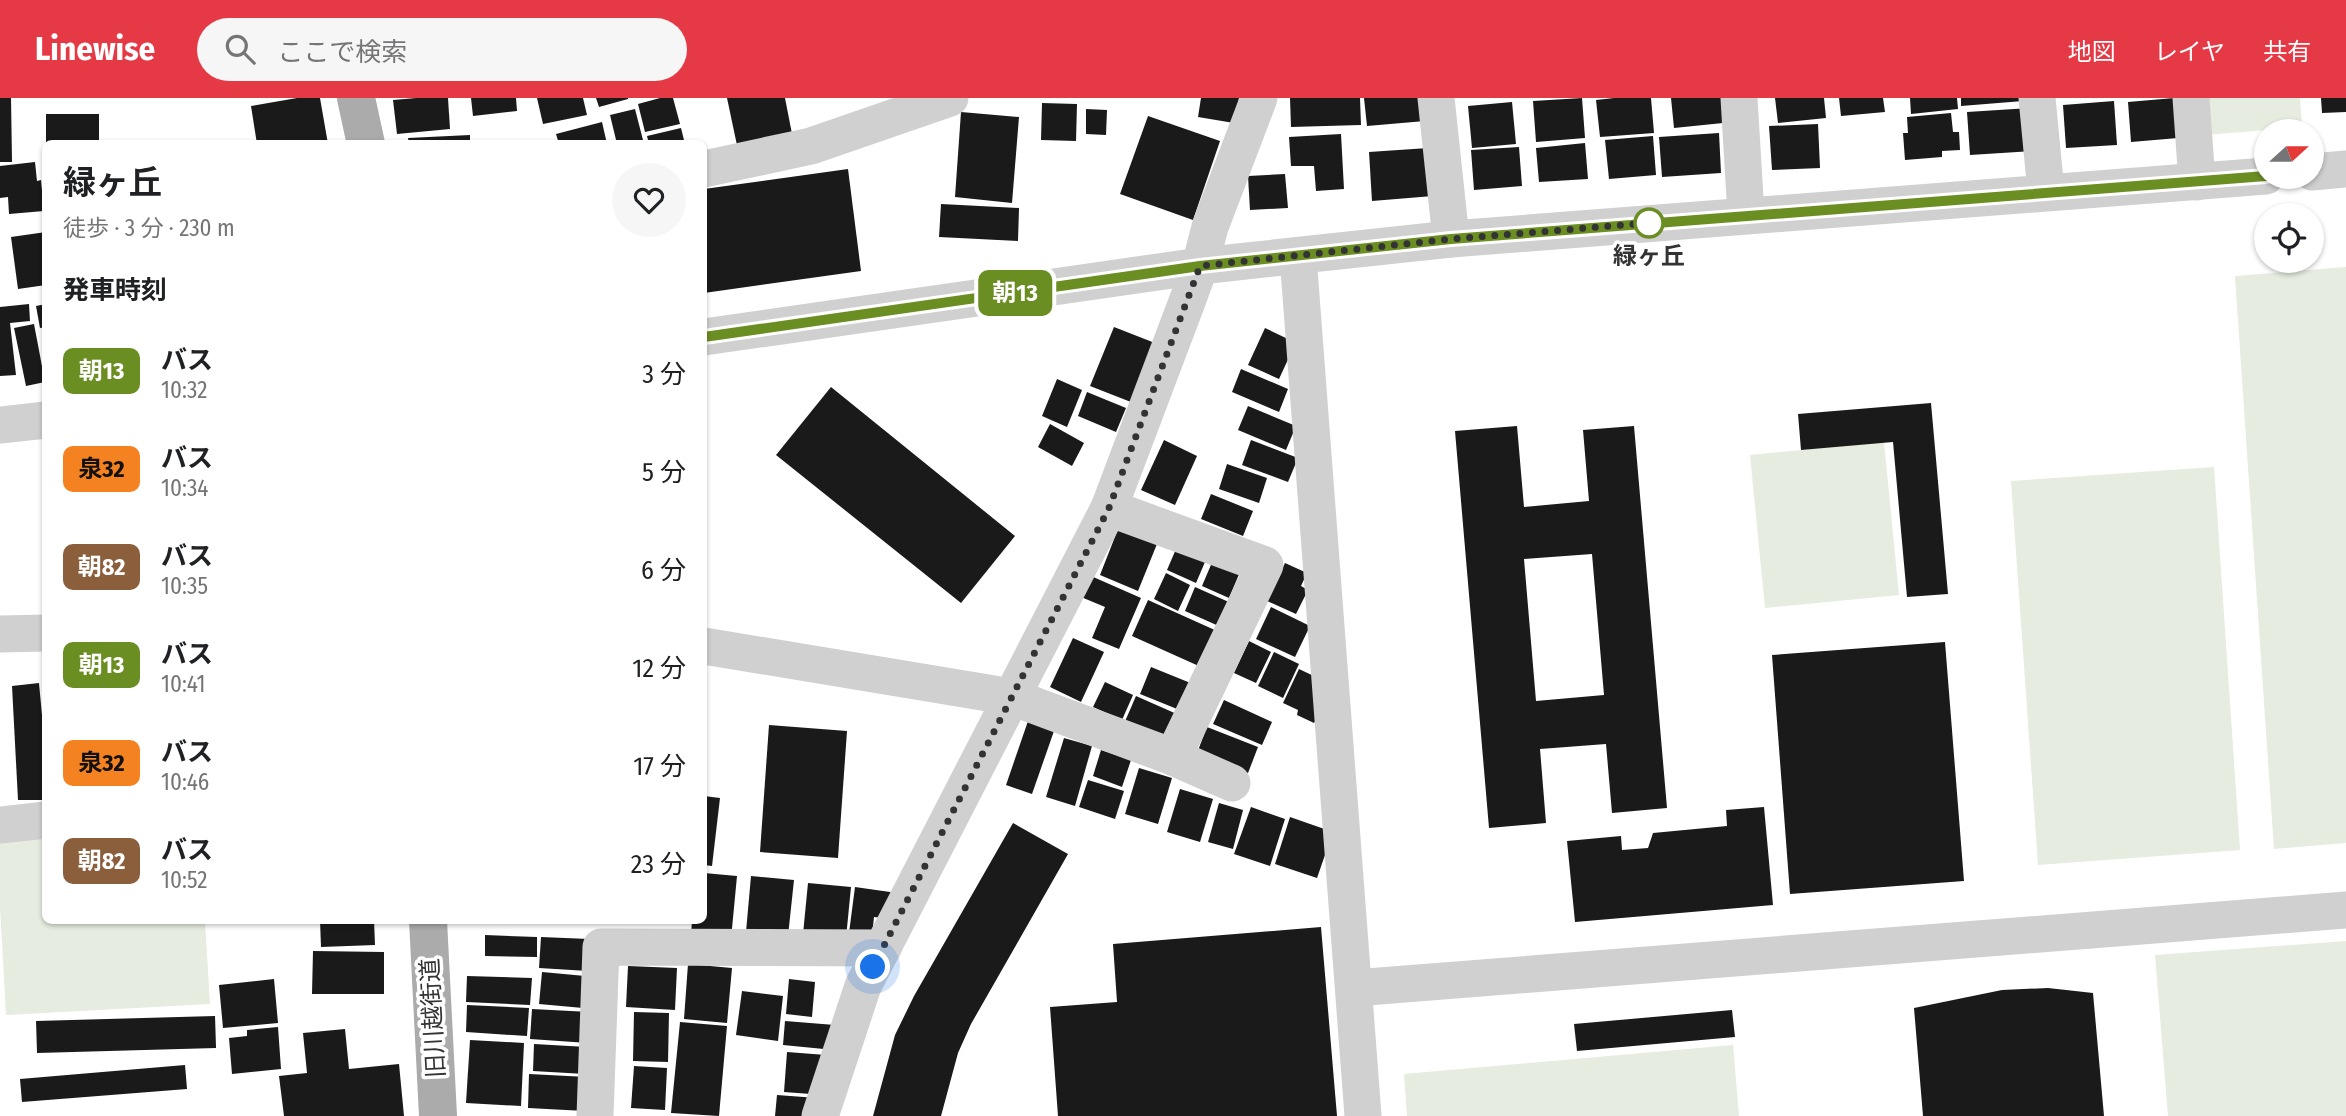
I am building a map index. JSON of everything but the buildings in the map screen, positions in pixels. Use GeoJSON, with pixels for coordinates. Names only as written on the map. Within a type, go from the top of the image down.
{"type":"FeatureCollection","features":[{"type":"Feature","properties":{"kind":"main road"},"geometry":{"type":"LineString","coordinates":[[356,98],[365,140]]}},
{"type":"Feature","properties":{"kind":"main road","name":"旧川越街道"},"geometry":{"type":"LineString","coordinates":[[428,924],[438,1116]]}},
{"type":"Feature","properties":{"kind":"street"},"geometry":{"type":"LineString","coordinates":[[707,168],[811,146],[950,98]]}},
{"type":"Feature","properties":{"kind":"street"},"geometry":{"type":"LineString","coordinates":[[820,1116],[863,986],[1109,508],[1200,266],[1210,227],[1259,98]]}},
{"type":"Feature","properties":{"kind":"street"},"geometry":{"type":"LineString","coordinates":[[1436,98],[1451,239]]}},
{"type":"Feature","properties":{"kind":"street"},"geometry":{"type":"LineString","coordinates":[[1739,98],[1746,215]]}},
{"type":"Feature","properties":{"kind":"street"},"geometry":{"type":"LineString","coordinates":[[2037,98],[2046,192]]}},
{"type":"Feature","properties":{"kind":"street"},"geometry":{"type":"LineString","coordinates":[[2191,98],[2197,182]]}},
{"type":"Feature","properties":{"kind":"street"},"geometry":{"type":"LineString","coordinates":[[2324,171],[2346,169]]}},
{"type":"Feature","properties":{"kind":"street"},"geometry":{"type":"LineString","coordinates":[[707,337],[1200,266],[1451,239],[2254,177]]}},
{"type":"Feature","properties":{"kind":"street"},"geometry":{"type":"LineString","coordinates":[[1298,256],[1363,1116]]}},
{"type":"Feature","properties":{"kind":"street"},"geometry":{"type":"LineString","coordinates":[[0,425],[42,420]]}},
{"type":"Feature","properties":{"kind":"street"},"geometry":{"type":"LineString","coordinates":[[1109,508],[1265,565],[1172,757]]}},
{"type":"Feature","properties":{"kind":"street"},"geometry":{"type":"LineString","coordinates":[[0,634],[42,633]]}},
{"type":"Feature","properties":{"kind":"street"},"geometry":{"type":"LineString","coordinates":[[707,646],[1012,697],[1172,757],[1232,783]]}},
{"type":"Feature","properties":{"kind":"street"},"geometry":{"type":"LineString","coordinates":[[0,825],[42,820]]}},
{"type":"Feature","properties":{"kind":"street"},"geometry":{"type":"LineString","coordinates":[[1354,988],[2346,911]]}},
{"type":"Feature","properties":{"kind":"street"},"geometry":{"type":"LineString","coordinates":[[594,1116],[601,947],[883,948]]}},
{"type":"Feature","properties":{"kind":"shaded area"},"geometry":{"type":"Polygon","coordinates":[[[2203,98],[2300,98],[2301,119],[2254,119],[2254,131],[2205,135],[2203,98]]]}},
{"type":"Feature","properties":{"kind":"shaded area"},"geometry":{"type":"Polygon","coordinates":[[[2346,267],[2346,843],[2274,849],[2235,276],[2324,273],[2324,269],[2346,267]]]}},
{"type":"Feature","properties":{"kind":"shaded area"},"geometry":{"type":"Polygon","coordinates":[[[1884,442],[1899,595],[1765,608],[1750,455],[1884,442]]]}},
{"type":"Feature","properties":{"kind":"shaded area"},"geometry":{"type":"Polygon","coordinates":[[[2214,467],[2240,850],[2038,865],[2011,481],[2214,467]]]}},
{"type":"Feature","properties":{"kind":"shaded area"},"geometry":{"type":"Polygon","coordinates":[[[42,829],[42,924],[205,924],[210,1004],[6,1015],[0,907],[0,832],[42,829]]]}},
{"type":"Feature","properties":{"kind":"shaded area"},"geometry":{"type":"Polygon","coordinates":[[[2346,941],[2346,1116],[2168,1116],[2155,955],[2346,941]]]}},
{"type":"Feature","properties":{"kind":"shaded area"},"geometry":{"type":"Polygon","coordinates":[[[1733,1045],[1739,1116],[1407,1116],[1404,1074],[1733,1045]]]}},
{"type":"Feature","properties":{"kind":"bus line","name":"朝13"},"geometry":{"type":"LineString","coordinates":[[707,337],[1200,266],[1451,239],[2254,177]]}},
{"type":"Feature","properties":{"kind":"place","name":"緑ヶ丘"},"geometry":{"type":"Point","coordinates":[1649,223]}},
{"type":"Feature","properties":{"kind":"route"},"geometry":{"type":"LineString","coordinates":[[873,967],[1109,508],[1200,266],[1451,239],[1649,223]]}}]}
